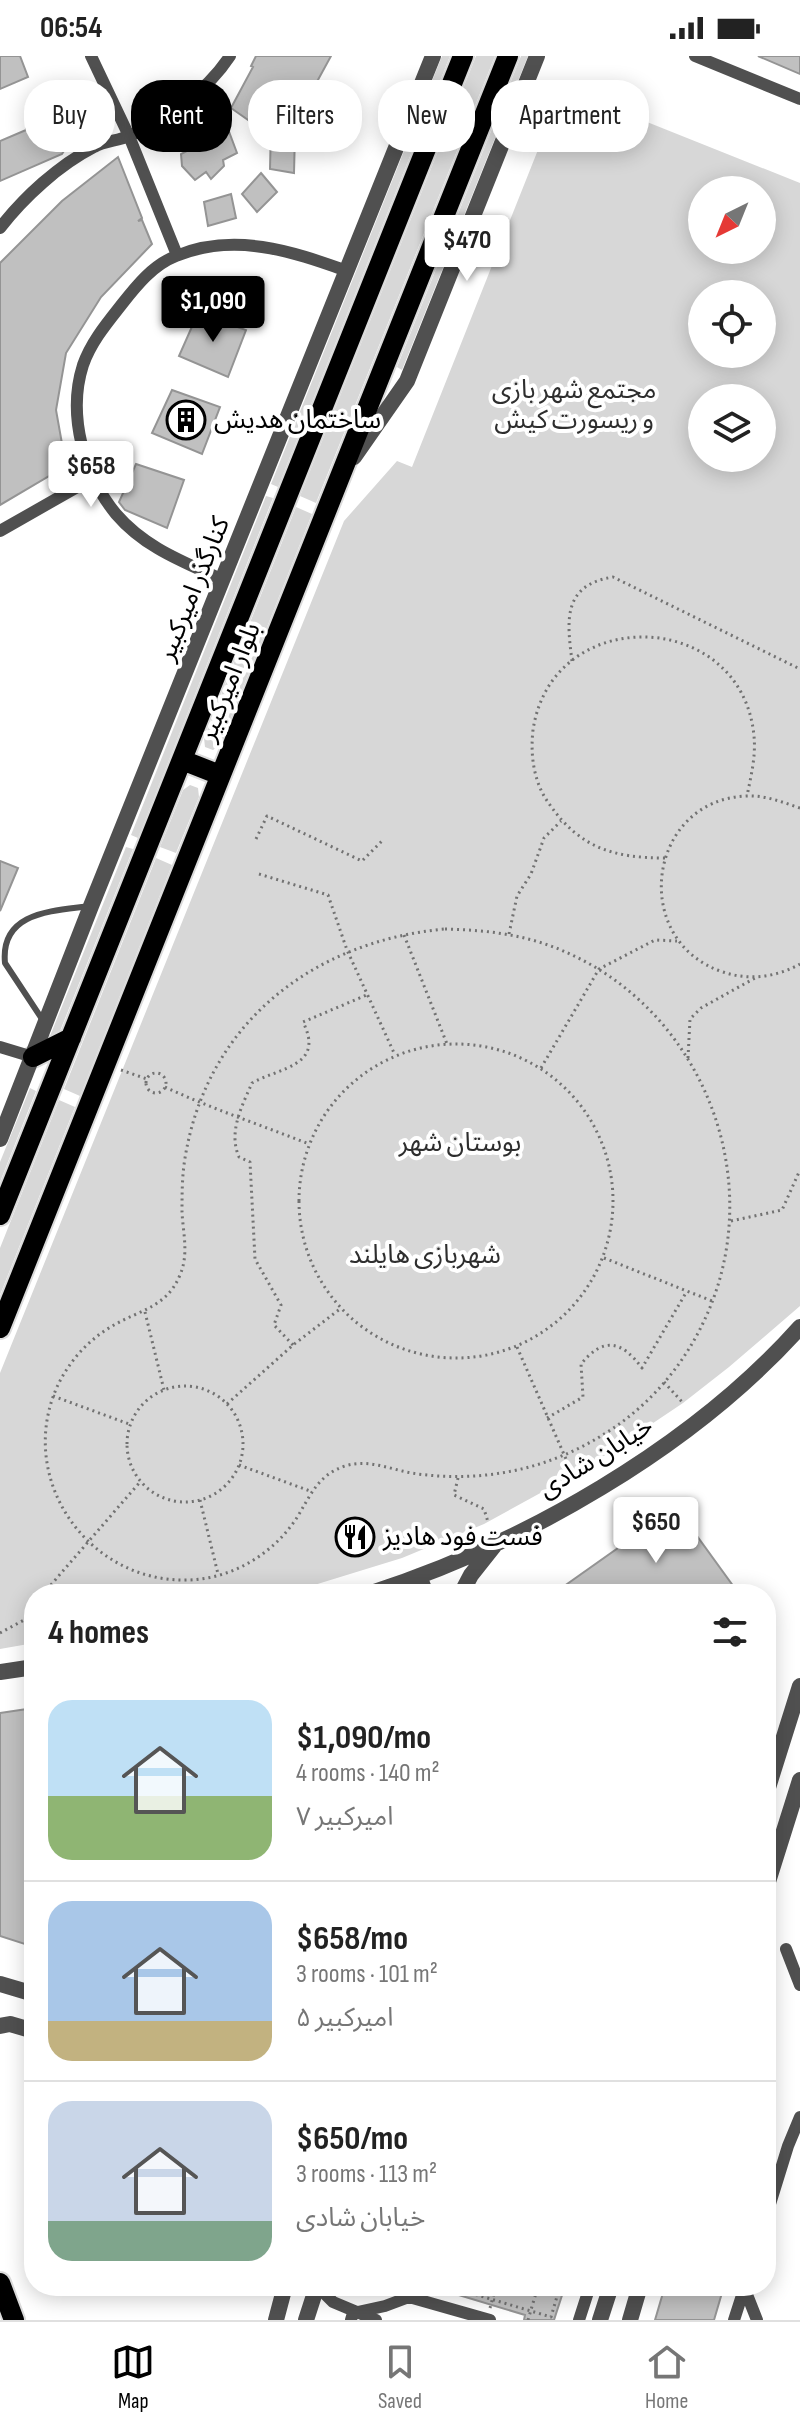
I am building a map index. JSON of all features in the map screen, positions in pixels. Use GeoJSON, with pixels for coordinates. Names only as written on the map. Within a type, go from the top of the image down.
{"type":"FeatureCollection","features":[{"type":"Feature","properties":{"kind":"main road","name":"بلوار امیرکبیر"},"geometry":{"type":"LineString","coordinates":[[0,1215],[463,56]]}},
{"type":"Feature","properties":{"kind":"main road","name":"بلوار امیرکبیر"},"geometry":{"type":"LineString","coordinates":[[0,1328],[508,56]]}},
{"type":"Feature","properties":{"kind":"main road"},"geometry":{"type":"LineString","coordinates":[[182,760],[220,775]]}},
{"type":"Feature","properties":{"kind":"main road"},"geometry":{"type":"LineString","coordinates":[[33,1057],[71,1038]]}},
{"type":"Feature","properties":{"kind":"main road"},"geometry":{"type":"LineString","coordinates":[[0,2283],[14,2320]]}},
{"type":"Feature","properties":{"kind":"street"},"geometry":{"type":"LineString","coordinates":[[91,56],[129,136],[177,255]]}},
{"type":"Feature","properties":{"kind":"street"},"geometry":{"type":"LineString","coordinates":[[0,228],[51,177],[94,147],[129,136],[174,111],[217,76],[230,56]]}},
{"type":"Feature","properties":{"kind":"street","name":"کنارگذر امیرکبیر"},"geometry":{"type":"LineString","coordinates":[[0,1139],[433,56]]}},
{"type":"Feature","properties":{"kind":"street"},"geometry":{"type":"LineString","coordinates":[[339,478],[407,381],[537,56]]}},
{"type":"Feature","properties":{"kind":"street"},"geometry":{"type":"LineString","coordinates":[[695,56],[800,99]]}},
{"type":"Feature","properties":{"kind":"street"},"geometry":{"type":"LineString","coordinates":[[223,580],[147,543],[116,513],[93,478],[78,422],[83,365],[97,336],[129,295],[158,265],[177,255],[221,245],[262,245],[347,271]]}},
{"type":"Feature","properties":{"kind":"street"},"geometry":{"type":"LineString","coordinates":[[0,531],[93,478]]}},
{"type":"Feature","properties":{"kind":"street"},"geometry":{"type":"LineString","coordinates":[[0,1047],[33,1057]]}},
{"type":"Feature","properties":{"kind":"street","name":"خیابان شادی"},"geometry":{"type":"LineString","coordinates":[[407,1584],[419,1576],[498,1543],[598,1488],[648,1456],[697,1422],[783,1346],[800,1327]]}},
{"type":"Feature","properties":{"kind":"street","name":"خیابان شادی"},"geometry":{"type":"LineString","coordinates":[[783,1346],[800,1340]]}},
{"type":"Feature","properties":{"kind":"street"},"geometry":{"type":"LineString","coordinates":[[466,1584],[498,1543]]}},
{"type":"Feature","properties":{"kind":"street"},"geometry":{"type":"LineString","coordinates":[[419,1576],[422,1584]]}},
{"type":"Feature","properties":{"kind":"street"},"geometry":{"type":"LineString","coordinates":[[0,1672],[24,1668]]}},
{"type":"Feature","properties":{"kind":"street"},"geometry":{"type":"LineString","coordinates":[[776,1762],[800,1686]]}},
{"type":"Feature","properties":{"kind":"street"},"geometry":{"type":"LineString","coordinates":[[776,1860],[794,1810],[800,1780]]}},
{"type":"Feature","properties":{"kind":"street"},"geometry":{"type":"LineString","coordinates":[[786,1949],[800,1985]]}},
{"type":"Feature","properties":{"kind":"street"},"geometry":{"type":"LineString","coordinates":[[0,1984],[24,1991]]}},
{"type":"Feature","properties":{"kind":"street"},"geometry":{"type":"LineString","coordinates":[[0,2026],[10,2024],[24,2028]]}},
{"type":"Feature","properties":{"kind":"street"},"geometry":{"type":"LineString","coordinates":[[776,2185],[800,2117]]}},
{"type":"Feature","properties":{"kind":"street"},"geometry":{"type":"LineString","coordinates":[[788,2146],[800,2137]]}},
{"type":"Feature","properties":{"kind":"street"},"geometry":{"type":"LineString","coordinates":[[276,2320],[282,2296]]}},
{"type":"Feature","properties":{"kind":"street"},"geometry":{"type":"LineString","coordinates":[[306,2320],[314,2296]]}},
{"type":"Feature","properties":{"kind":"street"},"geometry":{"type":"LineString","coordinates":[[327,2296],[352,2316],[376,2320]]}},
{"type":"Feature","properties":{"kind":"street"},"geometry":{"type":"LineString","coordinates":[[579,2320],[587,2296]]}},
{"type":"Feature","properties":{"kind":"street"},"geometry":{"type":"LineString","coordinates":[[600,2320],[608,2296]]}},
{"type":"Feature","properties":{"kind":"street"},"geometry":{"type":"LineString","coordinates":[[630,2320],[637,2296]]}},
{"type":"Feature","properties":{"kind":"street"},"geometry":{"type":"LineString","coordinates":[[734,2320],[741,2296]]}},
{"type":"Feature","properties":{"kind":"street"},"geometry":{"type":"LineString","coordinates":[[748,2296],[757,2320]]}},
{"type":"Feature","properties":{"kind":"street"},"geometry":{"type":"LineString","coordinates":[[352,2316],[409,2297],[488,2320]]}},
{"type":"Feature","properties":{"kind":"lane"},"geometry":{"type":"LineString","coordinates":[[46,1025],[5,963],[7,942],[18,924],[33,914],[91,906]]}},
{"type":"Feature","properties":{"kind":"path"},"geometry":{"type":"LineString","coordinates":[[572,661],[568,616],[574,601],[598,579],[613,577],[800,669]]}},
{"type":"Feature","properties":{"kind":"path"},"geometry":{"type":"LineString","coordinates":[[665,858],[635,858],[607,852],[582,840],[561,821],[544,798],[535,772],[531,744],[535,717],[546,691],[563,669],[585,651],[610,640],[638,635],[666,637],[692,647],[716,662],[735,683],[748,708],[754,735],[754,763],[747,796]]}},
{"type":"Feature","properties":{"kind":"path"},"geometry":{"type":"LineString","coordinates":[[800,808],[769,797],[747,796],[720,801],[696,814],[683,826],[665,858],[660,879],[661,901],[679,941],[694,957],[713,969],[734,976],[755,978],[777,974],[800,964]]}},
{"type":"Feature","properties":{"kind":"path"},"geometry":{"type":"LineString","coordinates":[[256,839],[267,816],[362,861],[383,840]]}},
{"type":"Feature","properties":{"kind":"path"},"geometry":{"type":"LineString","coordinates":[[509,934],[517,896],[531,874],[544,838],[561,821]]}},
{"type":"Feature","properties":{"kind":"path"},"geometry":{"type":"LineString","coordinates":[[259,874],[328,895],[347,950],[395,1055]]}},
{"type":"Feature","properties":{"kind":"path"},"geometry":{"type":"LineString","coordinates":[[445,929],[509,934],[570,954],[599,969],[649,1008],[688,1058],[710,1100],[724,1146],[729,1177],[730,1221],[722,1271],[713,1301],[684,1357],[664,1382],[618,1425],[563,1456],[502,1473],[459,1477],[408,1473],[361,1463],[327,1475],[311,1491],[297,1518],[276,1544],[249,1563],[218,1576],[185,1581],[151,1577],[120,1566],[87,1542],[61,1508],[49,1478],[46,1428],[53,1396],[67,1369],[87,1345],[112,1326],[145,1312],[163,1300],[181,1273],[185,1251],[182,1216],[185,1157],[200,1104],[222,1059],[249,1021],[296,980],[347,950],[404,934],[445,929]]}},
{"type":"Feature","properties":{"kind":"path"},"geometry":{"type":"LineString","coordinates":[[404,934],[447,1044]]}},
{"type":"Feature","properties":{"kind":"path"},"geometry":{"type":"LineString","coordinates":[[541,1068],[599,969],[655,940],[679,941]]}},
{"type":"Feature","properties":{"kind":"path"},"geometry":{"type":"LineString","coordinates":[[688,1058],[690,1019],[701,1008],[755,978]]}},
{"type":"Feature","properties":{"kind":"path"},"geometry":{"type":"LineString","coordinates":[[293,1345],[274,1325],[281,1305],[255,1259],[250,1162],[239,1157],[234,1144],[239,1116],[252,1083],[298,1063],[308,1052],[310,1037],[303,1022],[369,994]]}},
{"type":"Feature","properties":{"kind":"path"},"geometry":{"type":"LineString","coordinates":[[447,1044],[488,1047],[524,1059],[541,1068],[574,1096],[593,1123],[606,1152],[614,1195],[604,1258],[575,1305],[549,1329],[517,1347],[499,1353],[460,1358],[403,1349],[371,1333],[341,1308],[315,1269],[301,1228],[299,1185],[309,1144],[329,1107],[343,1091],[367,1071],[395,1055],[447,1044]]}},
{"type":"Feature","properties":{"kind":"path"},"geometry":{"type":"LineString","coordinates":[[105,1064],[147,1079]]}},
{"type":"Feature","properties":{"kind":"path"},"geometry":{"type":"LineString","coordinates":[[147,1079],[152,1074],[161,1074],[165,1087]]}},
{"type":"Feature","properties":{"kind":"path"},"geometry":{"type":"LineString","coordinates":[[147,1079],[148,1088],[153,1092],[165,1087]]}},
{"type":"Feature","properties":{"kind":"path"},"geometry":{"type":"LineString","coordinates":[[165,1087],[200,1104],[309,1144]]}},
{"type":"Feature","properties":{"kind":"path"},"geometry":{"type":"LineString","coordinates":[[730,1221],[782,1210],[800,1170]]}},
{"type":"Feature","properties":{"kind":"path"},"geometry":{"type":"LineString","coordinates":[[604,1258],[713,1301]]}},
{"type":"Feature","properties":{"kind":"path"},"geometry":{"type":"LineString","coordinates":[[547,1418],[583,1397],[579,1374],[581,1364],[594,1351],[611,1344],[622,1347],[642,1368],[687,1291]]}},
{"type":"Feature","properties":{"kind":"path"},"geometry":{"type":"LineString","coordinates":[[227,1404],[293,1345],[341,1308]]}},
{"type":"Feature","properties":{"kind":"path"},"geometry":{"type":"LineString","coordinates":[[145,1312],[164,1390]]}},
{"type":"Feature","properties":{"kind":"path"},"geometry":{"type":"LineString","coordinates":[[517,1347],[573,1475]]}},
{"type":"Feature","properties":{"kind":"path"},"geometry":{"type":"LineString","coordinates":[[664,1382],[683,1403]]}},
{"type":"Feature","properties":{"kind":"path"},"geometry":{"type":"LineString","coordinates":[[177,1386],[204,1390],[227,1404],[235,1415],[242,1435],[239,1465],[223,1487],[200,1500],[187,1502],[161,1497],[141,1481],[129,1460],[127,1449],[130,1425],[147,1400],[177,1386]]}},
{"type":"Feature","properties":{"kind":"path"},"geometry":{"type":"LineString","coordinates":[[53,1396],[130,1425]]}},
{"type":"Feature","properties":{"kind":"path"},"geometry":{"type":"LineString","coordinates":[[239,1465],[311,1491]]}},
{"type":"Feature","properties":{"kind":"path"},"geometry":{"type":"LineString","coordinates":[[459,1477],[454,1495],[484,1509],[488,1522]]}},
{"type":"Feature","properties":{"kind":"path"},"geometry":{"type":"LineString","coordinates":[[51,1584],[141,1481]]}},
{"type":"Feature","properties":{"kind":"path"},"geometry":{"type":"LineString","coordinates":[[200,1500],[218,1576]]}},
{"type":"Feature","properties":{"kind":"path"},"geometry":{"type":"LineString","coordinates":[[0,1633],[24,1620]]}},
{"type":"Feature","properties":{"kind":"path"},"geometry":{"type":"LineString","coordinates":[[479,2296],[551,2317],[557,2296]]}},
{"type":"Feature","properties":{"kind":"path"},"geometry":{"type":"LineString","coordinates":[[488,2320],[493,2296]]}},
{"type":"Feature","properties":{"kind":"path"},"geometry":{"type":"LineString","coordinates":[[528,2320],[535,2296]]}},
{"type":"Feature","properties":{"kind":"green space"},"geometry":{"type":"Polygon","coordinates":[[[442,56],[450,56],[440,80],[432,80],[442,56]]]}},
{"type":"Feature","properties":{"kind":"green space"},"geometry":{"type":"Polygon","coordinates":[[[476,56],[495,56],[475,106],[475,80],[466,80],[476,56]]]}},
{"type":"Feature","properties":{"kind":"green space"},"geometry":{"type":"Polygon","coordinates":[[[521,56],[528,56],[518,80],[511,80],[521,56]]]}},
{"type":"Feature","properties":{"kind":"green space","name":"بوستان شهر"},"geometry":{"type":"Polygon","coordinates":[[[649,123],[800,183],[800,1306],[683,1403],[586,1468],[484,1524],[402,1558],[318,1584],[24,1584],[24,1645],[0,1649],[0,1373],[344,521],[397,461],[412,467],[537,152],[649,152],[649,123]]]}},
{"type":"Feature","properties":{"kind":"green space"},"geometry":{"type":"Polygon","coordinates":[[[491,131],[491,148],[402,370],[397,367],[491,131]]]}},
{"type":"Feature","properties":{"kind":"green space"},"geometry":{"type":"Polygon","coordinates":[[[404,152],[412,152],[278,487],[271,484],[404,152]]]}},
{"type":"Feature","properties":{"kind":"green space"},"geometry":{"type":"Polygon","coordinates":[[[438,152],[457,152],[316,503],[300,496],[438,152]]]}},
{"type":"Feature","properties":{"kind":"green space"},"geometry":{"type":"Polygon","coordinates":[[[266,496],[273,498],[138,838],[131,835],[266,496]]]}},
{"type":"Feature","properties":{"kind":"green space"},"geometry":{"type":"Polygon","coordinates":[[[296,507],[312,514],[220,745],[213,750],[205,747],[204,738],[296,507]]]}},
{"type":"Feature","properties":{"kind":"green space"},"geometry":{"type":"Polygon","coordinates":[[[190,785],[198,788],[199,797],[176,853],[160,847],[183,790],[190,785]]]}},
{"type":"Feature","properties":{"kind":"green space"},"geometry":{"type":"Polygon","coordinates":[[[126,847],[133,849],[58,1036],[48,1041],[126,847]]]}},
{"type":"Feature","properties":{"kind":"green space"},"geometry":{"type":"Polygon","coordinates":[[[156,858],[172,865],[80,1096],[64,1089],[156,858]]]}},
{"type":"Feature","properties":{"kind":"green space"},"geometry":{"type":"Polygon","coordinates":[[[30,1088],[36,1091],[0,1182],[0,1162],[30,1088]]]}},
{"type":"Feature","properties":{"kind":"green space"},"geometry":{"type":"Polygon","coordinates":[[[59,1100],[75,1107],[0,1295],[0,1248],[59,1100]]]}},
{"type":"Feature","properties":{"kind":"building"},"geometry":{"type":"Polygon","coordinates":[[[0,56],[20,56],[28,77],[0,89],[0,56]]]}},
{"type":"Feature","properties":{"kind":"building"},"geometry":{"type":"Polygon","coordinates":[[[256,56],[331,56],[318,80],[248,80],[248,120],[232,106],[256,56]]]}},
{"type":"Feature","properties":{"kind":"building"},"geometry":{"type":"Polygon","coordinates":[[[758,56],[800,56],[800,74],[758,56]]]}},
{"type":"Feature","properties":{"kind":"building"},"geometry":{"type":"Polygon","coordinates":[[[24,131],[24,152],[63,152],[0,181],[0,141],[24,131]]]}},
{"type":"Feature","properties":{"kind":"building"},"geometry":{"type":"Polygon","coordinates":[[[232,140],[237,153],[223,160],[224,166],[211,179],[206,172],[195,180],[182,166],[181,154],[232,152],[232,140]]]}},
{"type":"Feature","properties":{"kind":"building"},"geometry":{"type":"Polygon","coordinates":[[[270,152],[295,152],[294,173],[270,169],[270,152]]]}},
{"type":"Feature","properties":{"kind":"building"},"geometry":{"type":"Polygon","coordinates":[[[118,157],[142,218],[138,221],[142,220],[152,244],[101,297],[66,353],[56,410],[66,466],[0,505],[0,263],[62,201],[118,157]]]}},
{"type":"Feature","properties":{"kind":"building"},"geometry":{"type":"Polygon","coordinates":[[[261,173],[277,192],[257,212],[242,194],[261,173]]]}},
{"type":"Feature","properties":{"kind":"building"},"geometry":{"type":"Polygon","coordinates":[[[231,194],[236,218],[208,226],[204,202],[231,194]]]}},
{"type":"Feature","properties":{"kind":"building"},"geometry":{"type":"Polygon","coordinates":[[[198,313],[246,330],[228,377],[179,356],[198,313]]]}},
{"type":"Feature","properties":{"kind":"building","name":"ساختمان هدیش"},"geometry":{"type":"Polygon","coordinates":[[[172,390],[220,407],[202,454],[152,433],[172,390]]]}},
{"type":"Feature","properties":{"kind":"building"},"geometry":{"type":"Polygon","coordinates":[[[136,464],[184,480],[167,528],[125,510],[119,502],[136,464]]]}},
{"type":"Feature","properties":{"kind":"building"},"geometry":{"type":"Polygon","coordinates":[[[0,861],[18,868],[0,911],[0,861]]]}},
{"type":"Feature","properties":{"kind":"building"},"geometry":{"type":"Polygon","coordinates":[[[676,1507],[732,1584],[567,1584],[676,1507]]]}},
{"type":"Feature","properties":{"kind":"building"},"geometry":{"type":"Polygon","coordinates":[[[24,1709],[24,1944],[0,1936],[0,1713],[24,1709]]]}},
{"type":"Feature","properties":{"kind":"building"},"geometry":{"type":"Polygon","coordinates":[[[462,2296],[562,2296],[554,2320],[524,2320],[525,2315],[462,2296]]]}},
{"type":"Feature","properties":{"kind":"building"},"geometry":{"type":"Polygon","coordinates":[[[662,2296],[721,2296],[714,2320],[655,2320],[662,2296]]]}},
{"type":"Feature","properties":{"kind":"place","name":"ساختمان هدیش"},"geometry":{"type":"Point","coordinates":[186,420]}},
{"type":"Feature","properties":{"kind":"place","name":"فست فود هادیز"},"geometry":{"type":"Point","coordinates":[355,1537]}},
{"type":"Feature","properties":{"kind":"park label","name":"مجتمع شهر بازی و ریسورت کیش"},"geometry":{"type":"Point","coordinates":[574,405]}},
{"type":"Feature","properties":{"kind":"park label","name":"شهربازی هایلند"},"geometry":{"type":"Point","coordinates":[425,1255]}}]}
